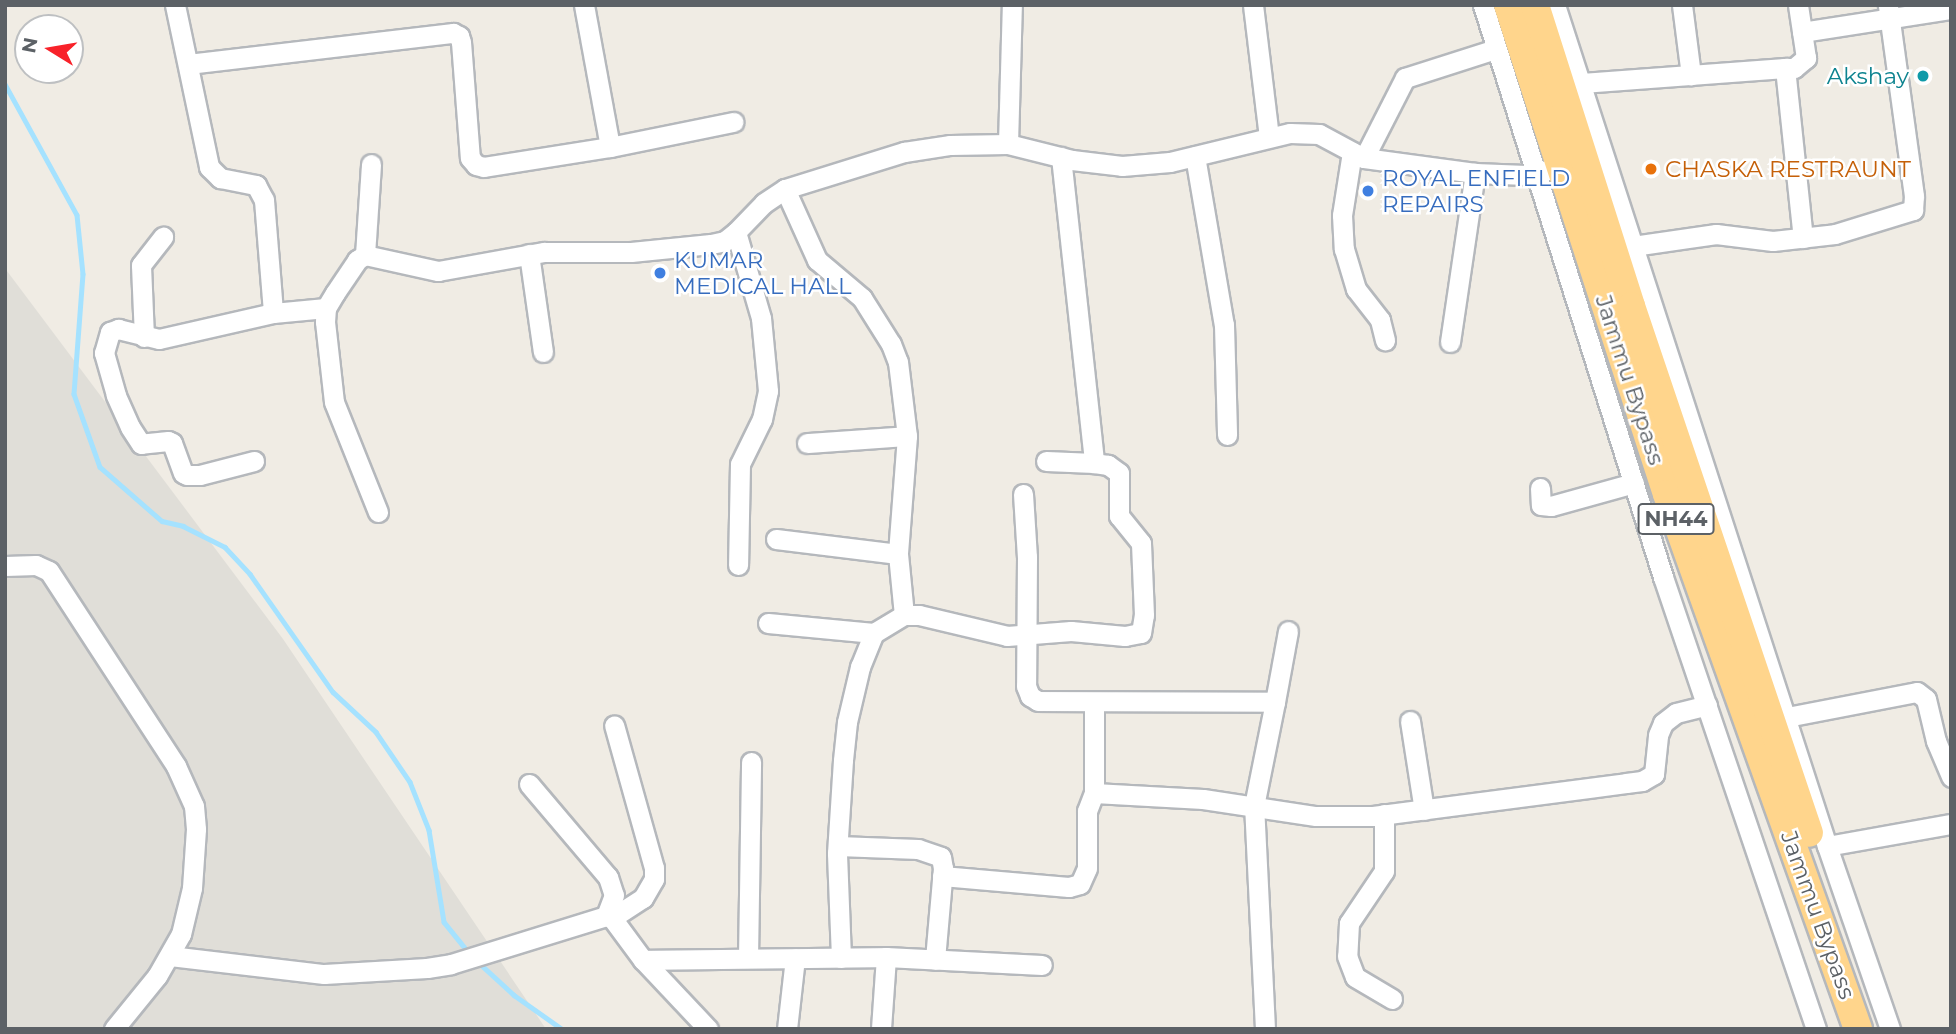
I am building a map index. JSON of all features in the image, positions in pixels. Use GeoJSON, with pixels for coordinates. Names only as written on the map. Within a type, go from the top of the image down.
{"type":"FeatureCollection","features":[{"type":"Feature","properties":{"kind":"highway","name":"Jammu Bypass"},"geometry":{"type":"LineString","coordinates":[[1507,5],[1541,171],[1667,494],[1858,1029]]}},
{"type":"Feature","properties":{"kind":"highway","name":"Jammu Bypass"},"geometry":{"type":"LineString","coordinates":[[1535,5],[1630,306],[1876,1029]]}},
{"type":"Feature","properties":{"kind":"street"},"geometry":{"type":"LineString","coordinates":[[175,5],[208,167],[220,178],[256,185],[264,200],[273,313]]}},
{"type":"Feature","properties":{"kind":"street"},"geometry":{"type":"LineString","coordinates":[[584,5],[610,146]]}},
{"type":"Feature","properties":{"kind":"street"},"geometry":{"type":"LineString","coordinates":[[1008,144],[1012,5]]}},
{"type":"Feature","properties":{"kind":"street"},"geometry":{"type":"LineString","coordinates":[[1253,5],[1269,136]]}},
{"type":"Feature","properties":{"kind":"street"},"geometry":{"type":"LineString","coordinates":[[1473,5],[1489,51],[1541,171]]}},
{"type":"Feature","properties":{"kind":"street"},"geometry":{"type":"LineString","coordinates":[[1483,5],[1541,171],[1634,483],[1816,1029]]}},
{"type":"Feature","properties":{"kind":"street"},"geometry":{"type":"LineString","coordinates":[[1555,5],[1827,846],[1890,1029]]}},
{"type":"Feature","properties":{"kind":"street"},"geometry":{"type":"LineString","coordinates":[[1682,5],[1691,75]]}},
{"type":"Feature","properties":{"kind":"street"},"geometry":{"type":"LineString","coordinates":[[1581,83],[1794,68],[1806,58],[1798,5]]}},
{"type":"Feature","properties":{"kind":"street"},"geometry":{"type":"LineString","coordinates":[[1802,32],[1889,12],[1951,9]]}},
{"type":"Feature","properties":{"kind":"street"},"geometry":{"type":"LineString","coordinates":[[1633,246],[1716,234],[1773,241],[1835,234],[1913,210],[1914,195],[1889,12]]}},
{"type":"Feature","properties":{"kind":"street"},"geometry":{"type":"LineString","coordinates":[[188,64],[453,33],[461,42],[470,158],[476,165],[484,167],[733,122]]}},
{"type":"Feature","properties":{"kind":"street"},"geometry":{"type":"LineString","coordinates":[[1385,340],[1380,320],[1356,289],[1344,249],[1342,215],[1358,155],[1405,78],[1489,51]]}},
{"type":"Feature","properties":{"kind":"street"},"geometry":{"type":"LineString","coordinates":[[1784,68],[1803,238]]}},
{"type":"Feature","properties":{"kind":"street"},"geometry":{"type":"LineString","coordinates":[[378,512],[334,402],[326,308],[357,260],[365,255],[438,271],[529,254],[631,252],[711,244],[725,241],[764,203],[785,189],[904,152],[950,145],[1008,144],[1061,157],[1122,166],[1170,162],[1269,136],[1319,134],[1358,155],[1475,173],[1541,171]]}},
{"type":"Feature","properties":{"kind":"street"},"geometry":{"type":"LineString","coordinates":[[1195,156],[1224,325],[1227,435]]}},
{"type":"Feature","properties":{"kind":"street"},"geometry":{"type":"LineString","coordinates":[[1061,157],[1094,463]]}},
{"type":"Feature","properties":{"kind":"street"},"geometry":{"type":"LineString","coordinates":[[365,255],[371,164]]}},
{"type":"Feature","properties":{"kind":"street"},"geometry":{"type":"LineString","coordinates":[[1450,342],[1475,173]]}},
{"type":"Feature","properties":{"kind":"street"},"geometry":{"type":"LineString","coordinates":[[785,189],[817,260],[862,298],[891,344],[898,362],[907,436],[898,554],[904,615]]}},
{"type":"Feature","properties":{"kind":"street"},"geometry":{"type":"LineString","coordinates":[[736,232],[761,318],[768,391],[762,419],[740,464],[738,565]]}},
{"type":"Feature","properties":{"kind":"street"},"geometry":{"type":"LineString","coordinates":[[144,337],[141,265],[163,237]]}},
{"type":"Feature","properties":{"kind":"street"},"geometry":{"type":"LineString","coordinates":[[529,254],[543,352]]}},
{"type":"Feature","properties":{"kind":"street"},"geometry":{"type":"LineString","coordinates":[[254,461],[200,475],[187,475],[183,472],[172,443],[141,444],[116,395],[104,353],[107,338],[114,328],[144,337],[169,337],[273,313],[326,308]]}},
{"type":"Feature","properties":{"kind":"street"},"geometry":{"type":"LineString","coordinates":[[807,443],[907,436]]}},
{"type":"Feature","properties":{"kind":"street"},"geometry":{"type":"LineString","coordinates":[[841,958],[838,846],[847,722],[866,649],[874,633],[904,615],[919,615],[991,634],[1024,635],[1071,631],[1137,635],[1144,627],[1141,543],[1119,516],[1119,473],[1108,465],[1046,461]]}},
{"type":"Feature","properties":{"kind":"street"},"geometry":{"type":"LineString","coordinates":[[1540,488],[1540,500],[1545,506],[1634,483]]}},
{"type":"Feature","properties":{"kind":"street"},"geometry":{"type":"LineString","coordinates":[[1023,494],[1027,556],[1024,635],[1026,686],[1030,696],[1047,702],[1275,702]]}},
{"type":"Feature","properties":{"kind":"street"},"geometry":{"type":"LineString","coordinates":[[776,539],[898,554]]}},
{"type":"Feature","properties":{"kind":"street"},"geometry":{"type":"LineString","coordinates":[[5,566],[36,565],[49,571],[187,785],[197,829],[192,888],[181,934],[170,956],[114,1029]]}},
{"type":"Feature","properties":{"kind":"street"},"geometry":{"type":"LineString","coordinates":[[768,623],[874,633]]}},
{"type":"Feature","properties":{"kind":"street"},"geometry":{"type":"LineString","coordinates":[[1265,1029],[1255,806],[1287,631]]}},
{"type":"Feature","properties":{"kind":"street"},"geometry":{"type":"LineString","coordinates":[[1787,717],[1917,692],[1926,699],[1936,741],[1951,777]]}},
{"type":"Feature","properties":{"kind":"street"},"geometry":{"type":"LineString","coordinates":[[942,876],[1069,887],[1080,884],[1087,868],[1087,811],[1094,793],[1094,702]]}},
{"type":"Feature","properties":{"kind":"street"},"geometry":{"type":"LineString","coordinates":[[1094,793],[1255,806],[1316,816],[1424,810],[1642,781],[1654,774],[1658,735],[1663,723],[1676,713],[1707,705]]}},
{"type":"Feature","properties":{"kind":"street"},"geometry":{"type":"LineString","coordinates":[[1410,721],[1424,810]]}},
{"type":"Feature","properties":{"kind":"street"},"geometry":{"type":"LineString","coordinates":[[170,956],[324,974],[428,968],[465,960],[609,917],[643,898],[654,879],[654,868],[614,725]]}},
{"type":"Feature","properties":{"kind":"street"},"geometry":{"type":"LineString","coordinates":[[747,958],[751,762]]}},
{"type":"Feature","properties":{"kind":"street"},"geometry":{"type":"LineString","coordinates":[[528,784],[608,877],[614,895],[609,917]]}},
{"type":"Feature","properties":{"kind":"street"},"geometry":{"type":"LineString","coordinates":[[1384,814],[1384,871],[1349,923],[1347,956],[1355,977],[1369,988],[1392,999]]}},
{"type":"Feature","properties":{"kind":"street"},"geometry":{"type":"LineString","coordinates":[[1827,846],[1951,824]]}},
{"type":"Feature","properties":{"kind":"street"},"geometry":{"type":"LineString","coordinates":[[838,846],[899,847],[933,852],[943,860],[935,960]]}},
{"type":"Feature","properties":{"kind":"street"},"geometry":{"type":"LineString","coordinates":[[609,917],[643,960],[708,1029]]}},
{"type":"Feature","properties":{"kind":"street"},"geometry":{"type":"LineString","coordinates":[[643,960],[886,957],[1042,965]]}},
{"type":"Feature","properties":{"kind":"street"},"geometry":{"type":"LineString","coordinates":[[881,1029],[886,957]]}},
{"type":"Feature","properties":{"kind":"street"},"geometry":{"type":"LineString","coordinates":[[788,1029],[795,958]]}},
{"type":"Feature","properties":{"kind":"shaded area"},"geometry":{"type":"Polygon","coordinates":[[[5,264],[7,271],[283,639],[546,1029],[5,1029],[5,264]]]}},
{"type":"Feature","properties":{"kind":"waterway"},"geometry":{"type":"LineString","coordinates":[[5,84],[77,215],[83,274],[74,394],[100,467],[162,521],[183,526],[225,547],[250,574],[333,692],[376,732],[410,782],[429,830],[444,922],[469,953]]}},
{"type":"Feature","properties":{"kind":"waterway"},"geometry":{"type":"LineString","coordinates":[[478,962],[514,995],[562,1029]]}},
{"type":"Feature","properties":{"kind":"place","name":"Akshay"},"geometry":{"type":"Point","coordinates":[1923,76]}},
{"type":"Feature","properties":{"kind":"place","name":"CHASKA RESTRAUNT"},"geometry":{"type":"Point","coordinates":[1651,169]}},
{"type":"Feature","properties":{"kind":"place","name":"ROYAL ENFIELD REPAIRS"},"geometry":{"type":"Point","coordinates":[1368,191]}},
{"type":"Feature","properties":{"kind":"place","name":"KUMAR MEDICAL HALL"},"geometry":{"type":"Point","coordinates":[660,273]}}]}
